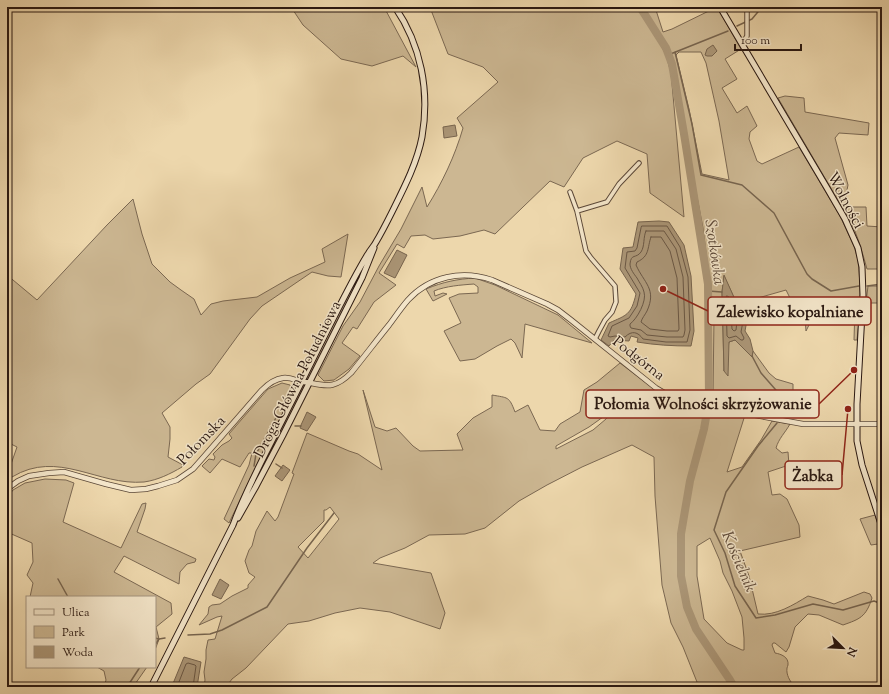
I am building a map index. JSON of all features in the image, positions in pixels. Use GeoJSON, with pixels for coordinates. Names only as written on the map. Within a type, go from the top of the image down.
{"type":"FeatureCollection","features":[{"type":"Feature","properties":{"kind":"main road","name":"Droga Główna Południowa"},"geometry":{"type":"LineString","coordinates":[[151,687],[233,524],[251,482],[356,274],[376,242],[402,192],[413,166],[421,140],[425,113],[424,88],[418,55],[407,28],[395,7]]}},
{"type":"Feature","properties":{"kind":"main road","name":"Wolności"},"geometry":{"type":"LineString","coordinates":[[720,7],[744,41],[844,219],[858,248],[862,267],[863,295],[859,355],[857,440],[862,465],[882,527]]}},
{"type":"Feature","properties":{"kind":"main road","name":"Droga Główna Południowa"},"geometry":{"type":"LineString","coordinates":[[233,524],[243,511],[362,278],[372,256],[376,242]]}},
{"type":"Feature","properties":{"kind":"street"},"geometry":{"type":"LineString","coordinates":[[744,41],[747,21],[747,7]]}},
{"type":"Feature","properties":{"kind":"street"},"geometry":{"type":"LineString","coordinates":[[577,211],[607,202],[619,184],[639,163]]}},
{"type":"Feature","properties":{"kind":"street","name":"Podgórna"},"geometry":{"type":"LineString","coordinates":[[570,192],[577,211],[586,251],[590,258],[615,286],[616,302],[612,312],[605,320],[595,339]]}},
{"type":"Feature","properties":{"kind":"street","name":"Podgórna"},"geometry":{"type":"LineString","coordinates":[[366,354],[409,300],[432,282],[455,276],[484,277],[547,304],[563,314],[656,388],[668,396],[684,402],[803,424],[882,424]]}},
{"type":"Feature","properties":{"kind":"street","name":"Połomska"},"geometry":{"type":"LineString","coordinates":[[7,490],[18,481],[29,476],[64,472],[131,490],[146,489],[176,480],[193,469],[210,452],[260,393],[271,383],[278,379],[285,378],[326,386],[337,383],[351,373],[366,354]]}},
{"type":"Feature","properties":{"kind":"green space"},"geometry":{"type":"Polygon","coordinates":[[[291,7],[384,7],[416,67],[403,56],[372,66],[341,59],[303,25],[291,7]]]}},
{"type":"Feature","properties":{"kind":"green space"},"geometry":{"type":"Polygon","coordinates":[[[429,7],[637,7],[666,55],[671,73],[684,217],[650,193],[647,154],[617,141],[583,158],[564,187],[550,181],[495,234],[484,230],[460,236],[433,239],[425,235],[411,236],[404,248],[397,244],[379,273],[396,285],[374,302],[357,329],[353,327],[342,343],[360,356],[349,369],[334,380],[324,381],[318,375],[343,326],[360,302],[401,229],[422,187],[427,207],[443,179],[463,128],[457,118],[498,82],[483,67],[448,54],[429,7]]]}},
{"type":"Feature","properties":{"kind":"green space"},"geometry":{"type":"Polygon","coordinates":[[[642,7],[655,7],[663,32],[717,7],[741,49],[725,59],[737,79],[722,88],[737,113],[747,106],[757,126],[750,132],[749,139],[757,161],[762,164],[799,147],[840,216],[854,246],[858,260],[860,284],[860,311],[857,340],[854,340],[855,306],[817,309],[806,331],[805,318],[787,319],[787,303],[798,304],[790,298],[786,290],[737,304],[724,276],[722,292],[724,371],[729,342],[735,340],[752,357],[753,351],[769,373],[776,379],[793,384],[793,393],[783,418],[775,418],[730,408],[714,399],[714,317],[703,228],[672,59],[660,35],[642,7]],[[679,52],[676,55],[702,174],[729,180],[719,121],[706,63],[701,52],[679,52]]]}},
{"type":"Feature","properties":{"kind":"green space"},"geometry":{"type":"Polygon","coordinates":[[[785,96],[804,98],[805,112],[869,123],[868,135],[839,133],[835,138],[848,185],[846,195],[849,207],[866,207],[867,226],[882,227],[882,269],[867,269],[851,221],[778,98],[785,96]]]}},
{"type":"Feature","properties":{"kind":"green space"},"geometry":{"type":"Polygon","coordinates":[[[133,199],[152,264],[170,282],[194,299],[201,315],[211,304],[257,297],[290,278],[325,262],[322,249],[348,234],[341,277],[328,276],[312,272],[262,306],[250,319],[210,374],[162,413],[170,427],[168,457],[183,465],[182,467],[154,480],[144,482],[127,482],[110,479],[62,467],[29,469],[12,477],[9,475],[10,467],[17,447],[7,443],[7,275],[37,300],[133,199]]]}},
{"type":"Feature","properties":{"kind":"green space"},"geometry":{"type":"Polygon","coordinates":[[[475,278],[495,285],[558,315],[592,343],[525,324],[522,358],[515,343],[511,339],[475,359],[460,361],[444,331],[461,323],[449,298],[459,294],[478,293],[478,287],[474,284],[439,289],[434,291],[435,296],[443,293],[447,294],[433,301],[426,289],[450,281],[475,278]]]}},
{"type":"Feature","properties":{"kind":"green space"},"geometry":{"type":"Polygon","coordinates":[[[868,286],[882,286],[882,303],[866,303],[868,286]]]}},
{"type":"Feature","properties":{"kind":"green space"},"geometry":{"type":"Polygon","coordinates":[[[620,363],[662,395],[662,397],[625,396],[618,398],[603,417],[556,446],[556,449],[593,430],[606,419],[620,401],[634,398],[657,401],[666,399],[672,403],[674,414],[679,404],[706,410],[745,415],[727,472],[742,467],[772,421],[790,424],[780,438],[776,448],[782,453],[788,452],[789,465],[768,472],[772,495],[780,494],[787,499],[799,525],[800,537],[740,551],[749,576],[758,614],[778,612],[808,596],[834,604],[864,592],[870,594],[872,598],[862,616],[843,625],[819,615],[808,614],[795,627],[786,652],[773,643],[772,645],[775,653],[782,655],[788,662],[787,673],[794,687],[788,687],[783,683],[775,687],[699,687],[683,647],[671,623],[662,585],[655,496],[654,457],[632,445],[582,467],[547,485],[519,501],[485,528],[465,534],[429,535],[405,548],[380,558],[373,563],[431,573],[445,613],[440,629],[390,612],[360,608],[335,613],[309,621],[288,624],[246,668],[232,679],[226,687],[204,687],[204,672],[208,640],[215,639],[222,616],[199,625],[208,614],[209,607],[220,604],[248,588],[248,585],[255,577],[249,573],[245,561],[252,546],[256,531],[267,511],[275,521],[278,517],[307,433],[358,454],[382,470],[363,390],[375,427],[387,431],[396,428],[413,446],[420,451],[463,450],[457,434],[473,418],[492,407],[492,395],[509,400],[515,412],[528,405],[540,430],[555,431],[560,424],[580,412],[584,390],[597,382],[620,363]],[[330,507],[324,510],[324,521],[298,547],[308,558],[339,519],[330,507]],[[710,538],[697,546],[697,576],[704,619],[727,643],[744,650],[742,617],[710,538]]]}},
{"type":"Feature","properties":{"kind":"green space"},"geometry":{"type":"Polygon","coordinates":[[[282,383],[290,385],[293,391],[291,397],[229,523],[224,519],[249,465],[252,453],[249,453],[240,467],[222,459],[210,473],[202,466],[209,459],[214,460],[215,457],[213,454],[232,438],[229,434],[268,389],[282,383]]]}},
{"type":"Feature","properties":{"kind":"green space"},"geometry":{"type":"Polygon","coordinates":[[[45,479],[66,480],[74,483],[63,522],[121,548],[142,504],[146,503],[137,532],[196,559],[195,562],[187,564],[180,572],[179,584],[124,556],[114,572],[171,603],[172,614],[156,627],[156,596],[30,596],[33,583],[27,575],[33,562],[32,543],[7,532],[7,498],[13,490],[25,483],[45,479]]]}},
{"type":"Feature","properties":{"kind":"green space"},"geometry":{"type":"Polygon","coordinates":[[[875,515],[882,538],[882,559],[878,544],[871,545],[860,519],[875,515]]]}},
{"type":"Feature","properties":{"kind":"green space"},"geometry":{"type":"Polygon","coordinates":[[[156,627],[159,639],[156,647],[156,627]]]}},
{"type":"Feature","properties":{"kind":"green space"},"geometry":{"type":"Polygon","coordinates":[[[99,668],[146,668],[133,687],[104,687],[106,680],[104,671],[99,668]]]}},
{"type":"Feature","properties":{"kind":"water"},"geometry":{"type":"Polygon","coordinates":[[[713,45],[717,51],[712,56],[705,55],[707,49],[713,45]]]}},
{"type":"Feature","properties":{"kind":"water"},"geometry":{"type":"Polygon","coordinates":[[[455,125],[457,136],[444,138],[443,127],[455,125]]]}},
{"type":"Feature","properties":{"kind":"water"},"geometry":{"type":"Polygon","coordinates":[[[638,222],[669,222],[684,245],[691,276],[694,331],[691,346],[637,342],[638,338],[631,336],[629,341],[614,340],[609,346],[601,340],[609,323],[624,316],[630,310],[636,294],[620,269],[623,248],[633,247],[638,222]]]}},
{"type":"Feature","properties":{"kind":"water"},"geometry":{"type":"Polygon","coordinates":[[[397,250],[407,255],[395,278],[384,273],[397,250]]]}},
{"type":"Feature","properties":{"kind":"water"},"geometry":{"type":"Polygon","coordinates":[[[724,275],[737,304],[744,310],[747,320],[745,331],[750,339],[753,351],[752,357],[735,340],[729,342],[728,376],[724,371],[722,292],[724,275]]]}},
{"type":"Feature","properties":{"kind":"water"},"geometry":{"type":"Polygon","coordinates":[[[307,412],[316,417],[307,431],[300,428],[307,412]]]}},
{"type":"Feature","properties":{"kind":"water"},"geometry":{"type":"Polygon","coordinates":[[[283,465],[290,470],[282,481],[275,476],[283,465]]]}},
{"type":"Feature","properties":{"kind":"water"},"geometry":{"type":"Polygon","coordinates":[[[220,579],[229,585],[221,599],[212,595],[220,579]]]}},
{"type":"Feature","properties":{"kind":"water"},"geometry":{"type":"Polygon","coordinates":[[[184,657],[201,662],[197,687],[172,686],[184,657]]]}},
{"type":"Feature","properties":{"kind":"waterway","name":"Szotkówka"},"geometry":{"type":"LineString","coordinates":[[640,7],[666,48],[672,64],[708,284],[709,400],[704,429],[690,481],[681,534],[681,576],[687,607],[696,629],[734,687]]}},
{"type":"Feature","properties":{"kind":"waterway"},"geometry":{"type":"LineString","coordinates":[[737,26],[752,19],[762,7]]}},
{"type":"Feature","properties":{"kind":"waterway"},"geometry":{"type":"LineString","coordinates":[[668,55],[728,31]]}},
{"type":"Feature","properties":{"kind":"waterway"},"geometry":{"type":"LineString","coordinates":[[675,52],[692,124],[701,175],[742,185],[774,213],[807,274],[812,279],[831,291],[859,286]]}},
{"type":"Feature","properties":{"kind":"waterway"},"geometry":{"type":"LineString","coordinates":[[867,286],[882,284]]}},
{"type":"Feature","properties":{"kind":"waterway"},"geometry":{"type":"LineString","coordinates":[[708,291],[722,292]]}},
{"type":"Feature","properties":{"kind":"waterway","name":"Kościelnik"},"geometry":{"type":"LineString","coordinates":[[708,320],[723,321]]}},
{"type":"Feature","properties":{"kind":"waterway","name":"Kościelnik"},"geometry":{"type":"LineString","coordinates":[[752,356],[761,373],[782,397],[780,416]]}},
{"type":"Feature","properties":{"kind":"waterway"},"geometry":{"type":"LineString","coordinates":[[635,401],[664,412],[670,412]]}},
{"type":"Feature","properties":{"kind":"waterway"},"geometry":{"type":"LineString","coordinates":[[677,411],[707,413]]}},
{"type":"Feature","properties":{"kind":"waterway"},"geometry":{"type":"LineString","coordinates":[[254,466],[256,454],[277,416]]}},
{"type":"Feature","properties":{"kind":"waterway","name":"Kościelnik"},"geometry":{"type":"LineString","coordinates":[[777,423],[758,446],[726,492],[714,530],[725,553],[735,586],[756,618],[775,615],[813,604],[843,610],[874,601],[882,604]]}},
{"type":"Feature","properties":{"kind":"waterway"},"geometry":{"type":"LineString","coordinates":[[295,426],[301,426]]}},
{"type":"Feature","properties":{"kind":"waterway"},"geometry":{"type":"LineString","coordinates":[[276,464],[282,468]]}},
{"type":"Feature","properties":{"kind":"waterway"},"geometry":{"type":"LineString","coordinates":[[188,635],[210,634],[222,630],[267,607],[307,548],[334,513]]}},
{"type":"Feature","properties":{"kind":"waterway"},"geometry":{"type":"LineString","coordinates":[[58,579],[67,596]]}},
{"type":"Feature","properties":{"kind":"waterway"},"geometry":{"type":"LineString","coordinates":[[156,638],[165,638]]}},
{"type":"Feature","properties":{"kind":"waterway"},"geometry":{"type":"LineString","coordinates":[[156,644],[159,639]]}},
{"type":"Feature","properties":{"kind":"waterway"},"geometry":{"type":"LineString","coordinates":[[127,687],[139,668]]}},
{"type":"Feature","properties":{"kind":"place","name":"Zalewisko kopalniane"},"geometry":{"type":"Point","coordinates":[663,289]}},
{"type":"Feature","properties":{"kind":"place","name":"Połomia Wolności skrzyżowanie"},"geometry":{"type":"Point","coordinates":[854,370]}},
{"type":"Feature","properties":{"kind":"place","name":"Żabka"},"geometry":{"type":"Point","coordinates":[848,409]}}]}
